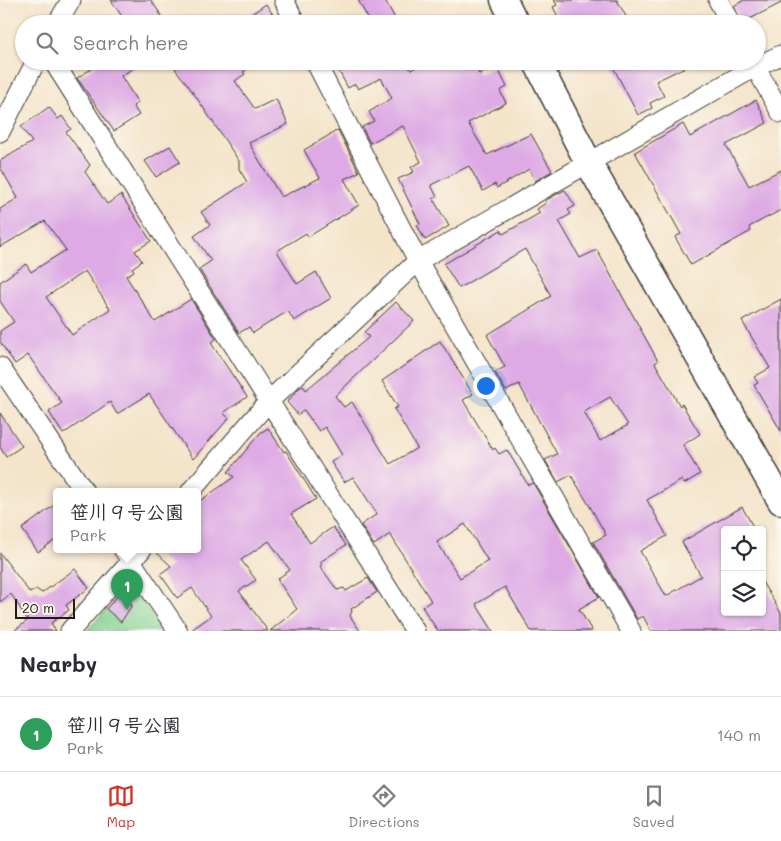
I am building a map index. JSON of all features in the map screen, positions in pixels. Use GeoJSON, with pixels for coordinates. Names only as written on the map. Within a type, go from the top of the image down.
{"type":"FeatureCollection","features":[{"type":"Feature","properties":{"kind":"street"},"geometry":{"type":"LineString","coordinates":[[62,15],[71,0]]}},
{"type":"Feature","properties":{"kind":"street"},"geometry":{"type":"LineString","coordinates":[[284,0],[292,15]]}},
{"type":"Feature","properties":{"kind":"street"},"geometry":{"type":"LineString","coordinates":[[504,0],[512,15]]}},
{"type":"Feature","properties":{"kind":"street"},"geometry":{"type":"LineString","coordinates":[[718,0],[726,15]]}},
{"type":"Feature","properties":{"kind":"street"},"geometry":{"type":"LineString","coordinates":[[766,60],[781,55]]}},
{"type":"Feature","properties":{"kind":"street"},"geometry":{"type":"LineString","coordinates":[[0,132],[31,70]]}},
{"type":"Feature","properties":{"kind":"street"},"geometry":{"type":"LineString","coordinates":[[59,70],[415,631]]}},
{"type":"Feature","properties":{"kind":"street"},"geometry":{"type":"LineString","coordinates":[[320,70],[418,260],[631,631]]}},
{"type":"Feature","properties":{"kind":"street"},"geometry":{"type":"LineString","coordinates":[[541,70],[588,162],[781,501]]}},
{"type":"Feature","properties":{"kind":"street"},"geometry":{"type":"LineString","coordinates":[[194,488],[268,401],[418,260],[743,70]]}},
{"type":"Feature","properties":{"kind":"street"},"geometry":{"type":"LineString","coordinates":[[756,70],[781,113]]}},
{"type":"Feature","properties":{"kind":"street"},"geometry":{"type":"LineString","coordinates":[[0,367],[82,488]]}},
{"type":"Feature","properties":{"kind":"street"},"geometry":{"type":"LineString","coordinates":[[70,631],[132,553],[178,631]]}},
{"type":"Feature","properties":{"kind":"green space"},"geometry":{"type":"Polygon","coordinates":[[[126,588],[133,588],[162,631],[87,631],[126,588]]]}},
{"type":"Feature","properties":{"kind":"building"},"geometry":{"type":"Polygon","coordinates":[[[111,0],[151,0],[161,15],[121,15],[111,0]]]}},
{"type":"Feature","properties":{"kind":"building"},"geometry":{"type":"Polygon","coordinates":[[[358,0],[385,0],[393,15],[366,15],[358,0]]]}},
{"type":"Feature","properties":{"kind":"building"},"geometry":{"type":"Polygon","coordinates":[[[554,0],[617,0],[625,15],[557,15],[553,7],[557,5],[554,0]]]}},
{"type":"Feature","properties":{"kind":"building"},"geometry":{"type":"Polygon","coordinates":[[[744,0],[781,0],[781,3],[758,15],[738,15],[734,6],[744,0]]]}},
{"type":"Feature","properties":{"kind":"building"},"geometry":{"type":"Polygon","coordinates":[[[266,4],[273,15],[250,15],[266,4]]]}},
{"type":"Feature","properties":{"kind":"building"},"geometry":{"type":"Polygon","coordinates":[[[90,70],[130,70],[121,76],[138,103],[133,106],[139,115],[114,131],[77,78],[90,70]]]}},
{"type":"Feature","properties":{"kind":"building"},"geometry":{"type":"Polygon","coordinates":[[[176,70],[246,70],[243,72],[245,74],[235,81],[255,109],[276,99],[288,124],[249,143],[281,197],[320,178],[304,150],[338,130],[359,172],[344,179],[359,205],[308,237],[306,233],[277,251],[297,284],[316,272],[331,298],[294,321],[288,311],[253,333],[249,327],[239,333],[199,269],[211,261],[194,236],[210,225],[201,212],[247,182],[239,169],[239,161],[176,70]]]}},
{"type":"Feature","properties":{"kind":"building"},"geometry":{"type":"Polygon","coordinates":[[[338,70],[477,70],[479,74],[487,70],[498,70],[507,87],[500,91],[506,103],[468,123],[487,155],[531,134],[552,171],[535,181],[529,169],[497,188],[495,184],[483,191],[469,166],[431,185],[437,197],[433,199],[449,226],[425,240],[417,225],[420,224],[398,179],[414,172],[411,167],[421,162],[403,126],[370,143],[362,127],[374,121],[369,112],[392,98],[381,78],[358,89],[355,84],[348,88],[338,70]]]}},
{"type":"Feature","properties":{"kind":"building"},"geometry":{"type":"Polygon","coordinates":[[[615,70],[679,70],[656,81],[664,96],[650,103],[652,108],[638,115],[615,70]]]}},
{"type":"Feature","properties":{"kind":"building"},"geometry":{"type":"Polygon","coordinates":[[[756,100],[767,123],[726,145],[749,186],[781,170],[781,210],[749,227],[751,231],[691,265],[675,237],[681,234],[635,152],[683,124],[690,137],[756,100]]]}},
{"type":"Feature","properties":{"kind":"building"},"geometry":{"type":"Polygon","coordinates":[[[49,107],[58,119],[62,116],[71,129],[66,132],[90,165],[85,172],[107,204],[121,195],[151,241],[135,251],[142,261],[132,268],[134,271],[126,276],[155,322],[191,299],[216,339],[211,343],[247,397],[223,413],[229,418],[193,459],[149,394],[117,414],[110,402],[63,434],[49,412],[62,403],[28,355],[15,364],[0,342],[0,331],[14,322],[0,301],[0,282],[26,264],[31,272],[66,250],[45,221],[0,247],[0,209],[18,198],[0,167],[0,161],[32,142],[21,127],[49,107]],[[85,271],[46,297],[72,335],[110,309],[85,271]]]}},
{"type":"Feature","properties":{"kind":"building"},"geometry":{"type":"Polygon","coordinates":[[[170,146],[180,162],[156,177],[145,161],[170,146]]]}},
{"type":"Feature","properties":{"kind":"building"},"geometry":{"type":"Polygon","coordinates":[[[565,190],[575,206],[568,210],[571,214],[559,221],[580,258],[597,250],[658,361],[655,363],[680,406],[682,404],[700,434],[683,445],[700,474],[684,484],[682,480],[647,500],[667,536],[640,551],[666,596],[701,576],[682,542],[742,507],[753,526],[721,526],[721,616],[766,616],[766,589],[781,613],[781,631],[651,631],[643,616],[637,619],[593,542],[606,535],[592,510],[571,475],[558,482],[545,460],[557,454],[519,384],[506,391],[495,372],[505,367],[487,335],[551,296],[525,249],[459,288],[444,264],[501,230],[503,234],[540,213],[537,209],[546,203],[546,200],[565,190]],[[610,397],[584,412],[600,441],[628,425],[610,397]]]}},
{"type":"Feature","properties":{"kind":"building"},"geometry":{"type":"Polygon","coordinates":[[[781,299],[781,431],[754,385],[758,383],[754,377],[770,368],[742,321],[781,299]]]}},
{"type":"Feature","properties":{"kind":"building"},"geometry":{"type":"Polygon","coordinates":[[[396,302],[414,321],[335,396],[344,407],[352,402],[390,464],[417,448],[394,409],[398,407],[382,381],[440,341],[473,394],[463,400],[493,450],[495,448],[499,454],[507,450],[528,485],[533,483],[599,597],[579,609],[592,631],[531,631],[505,587],[476,604],[493,631],[438,631],[422,607],[431,601],[390,534],[374,545],[361,525],[377,514],[353,477],[344,482],[331,462],[342,455],[325,427],[319,431],[304,410],[298,415],[287,402],[299,388],[303,386],[306,390],[369,337],[364,332],[396,302]],[[465,524],[437,542],[460,578],[488,561],[465,524]]]}},
{"type":"Feature","properties":{"kind":"building"},"geometry":{"type":"Polygon","coordinates":[[[0,413],[22,446],[6,457],[0,447],[0,413]]]}},
{"type":"Feature","properties":{"kind":"building"},"geometry":{"type":"Polygon","coordinates":[[[268,428],[284,452],[286,451],[316,499],[291,514],[310,543],[333,527],[346,545],[320,562],[322,564],[320,566],[337,590],[344,588],[346,591],[368,578],[377,592],[351,609],[350,616],[360,631],[270,631],[297,609],[277,579],[290,570],[269,541],[241,560],[256,580],[239,591],[268,631],[190,631],[211,616],[192,588],[177,598],[160,574],[171,566],[157,553],[201,553],[201,500],[234,477],[228,472],[260,433],[268,428]]]}},
{"type":"Feature","properties":{"kind":"building"},"geometry":{"type":"Polygon","coordinates":[[[53,506],[53,542],[38,552],[22,529],[53,506]]]}},
{"type":"Feature","properties":{"kind":"building"},"geometry":{"type":"Polygon","coordinates":[[[0,553],[30,593],[36,589],[42,593],[75,569],[89,588],[66,605],[69,610],[51,623],[56,631],[14,631],[28,620],[11,594],[0,602],[0,553]]]}},
{"type":"Feature","properties":{"kind":"building"},"geometry":{"type":"Polygon","coordinates":[[[120,593],[132,605],[121,622],[106,609],[120,593]]]}},
{"type":"Feature","properties":{"kind":"place","name":"笹川９号公園"},"geometry":{"type":"Point","coordinates":[127,610]}}]}
